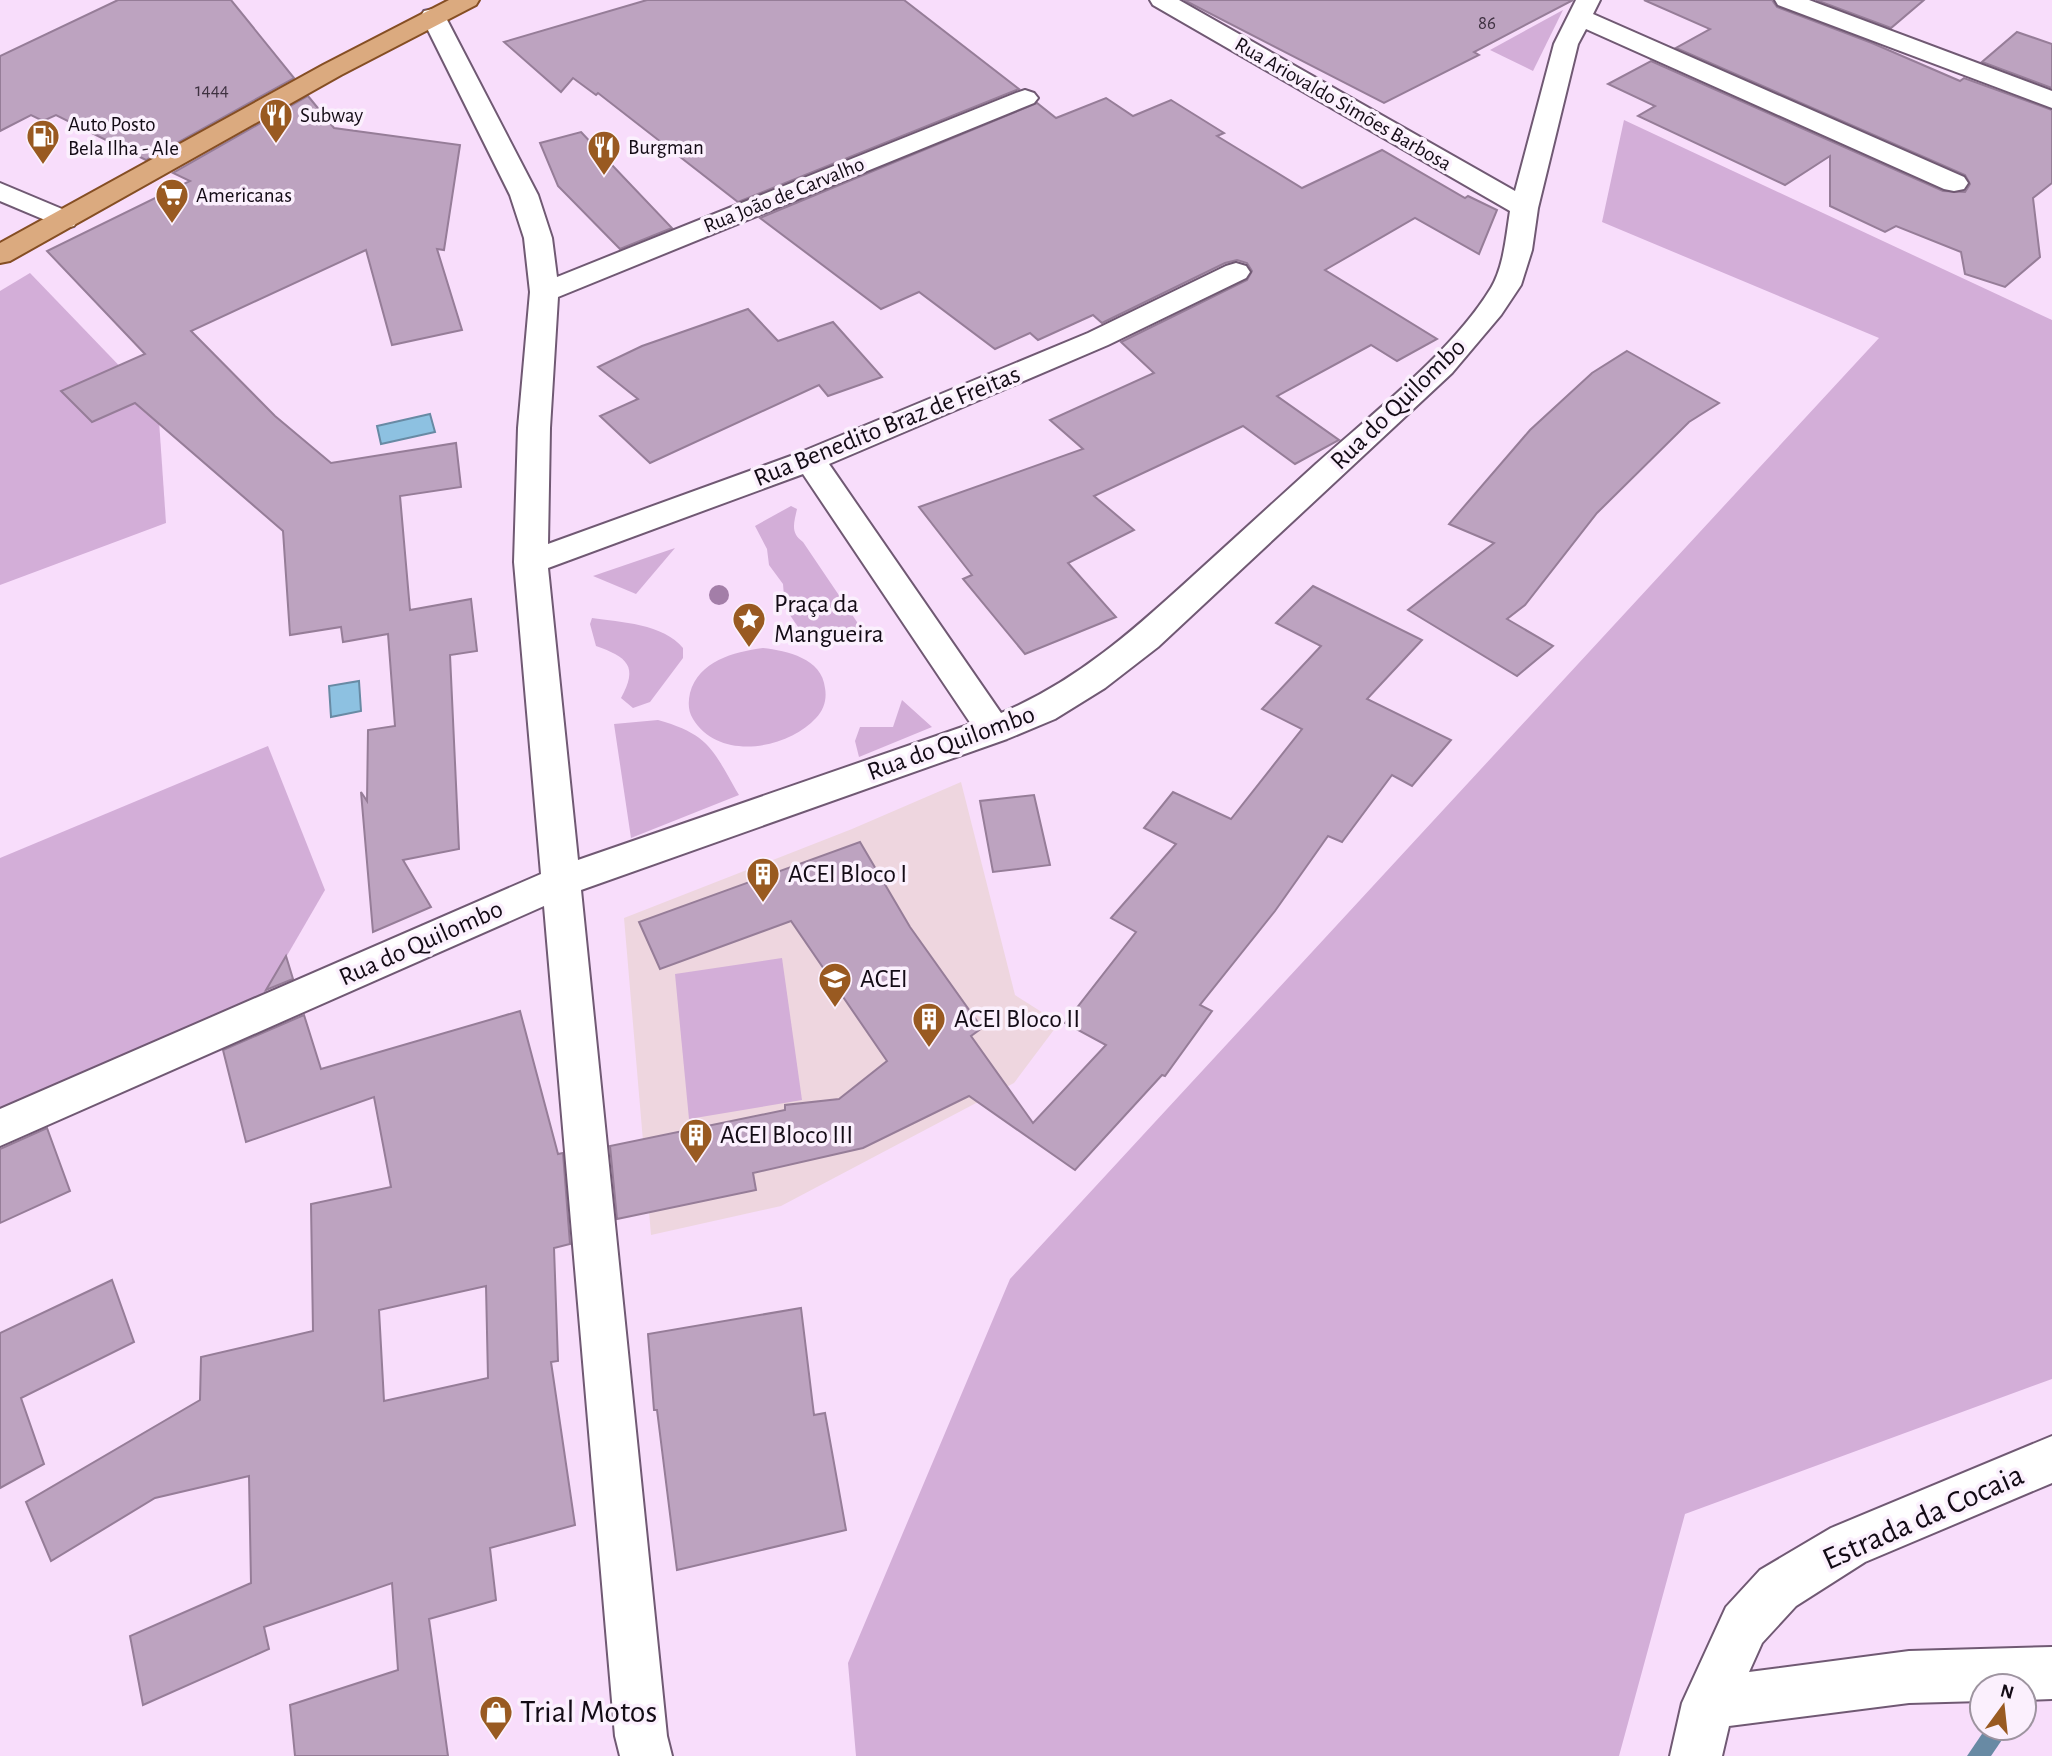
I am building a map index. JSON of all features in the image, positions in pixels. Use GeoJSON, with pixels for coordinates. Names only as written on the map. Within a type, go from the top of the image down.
{"type":"FeatureCollection","features":[{"type":"Feature","properties":{"kind":"main road"},"geometry":{"type":"LineString","coordinates":[[0,255],[433,16],[467,0]]}},
{"type":"Feature","properties":{"kind":"street","name":"Rua Ariovaldo Simões Barbosa"},"geometry":{"type":"LineString","coordinates":[[1162,0],[1524,208]]}},
{"type":"Feature","properties":{"kind":"street"},"geometry":{"type":"LineString","coordinates":[[1787,0],[2052,100]]}},
{"type":"Feature","properties":{"kind":"street"},"geometry":{"type":"LineString","coordinates":[[1583,8],[1954,183]]}},
{"type":"Feature","properties":{"kind":"street","name":"Rua do Quilombo"},"geometry":{"type":"LineString","coordinates":[[0,1128],[560,882],[994,730],[1042,710],[1093,679],[1146,638],[1441,367],[1491,309],[1507,285],[1518,250],[1524,208],[1566,44],[1583,8]]}},
{"type":"Feature","properties":{"kind":"street"},"geometry":{"type":"LineString","coordinates":[[433,16],[524,195],[538,238],[544,292],[534,428],[531,562],[641,1736],[646,1756]]}},
{"type":"Feature","properties":{"kind":"street","name":"Rua João de Carvalho"},"geometry":{"type":"LineString","coordinates":[[544,292],[1025,98]]}},
{"type":"Feature","properties":{"kind":"street"},"geometry":{"type":"LineString","coordinates":[[0,191],[64,220]]}},
{"type":"Feature","properties":{"kind":"street","name":"Rua Benedito Braz de Freitas"},"geometry":{"type":"LineString","coordinates":[[531,562],[810,460],[1098,339],[1236,272]]}},
{"type":"Feature","properties":{"kind":"street"},"geometry":{"type":"LineString","coordinates":[[810,460],[994,730]]}},
{"type":"Feature","properties":{"kind":"street","name":"Estrada da Cocaia"},"geometry":{"type":"LineString","coordinates":[[1696,1756],[1708,1703],[1744,1625],[1779,1588],[1848,1545],[2052,1459]]}},
{"type":"Feature","properties":{"kind":"street"},"geometry":{"type":"LineString","coordinates":[[1708,1703],[1909,1677],[2052,1673]]}},
{"type":"Feature","properties":{"kind":"shaded area"},"geometry":{"type":"Polygon","coordinates":[[[1563,10],[1533,71],[1490,50],[1563,10]]]}},
{"type":"Feature","properties":{"kind":"shaded area"},"geometry":{"type":"Polygon","coordinates":[[[1624,120],[2052,320],[2052,1379],[1685,1514],[1619,1756],[856,1756],[848,1663],[1010,1279],[1879,338],[1602,222],[1624,120]]]}},
{"type":"Feature","properties":{"kind":"shaded area"},"geometry":{"type":"Polygon","coordinates":[[[30,273],[158,406],[166,523],[0,585],[0,291],[30,273]]]}},
{"type":"Feature","properties":{"kind":"shaded area"},"geometry":{"type":"Polygon","coordinates":[[[791,506],[797,509],[794,527],[796,535],[857,622],[860,636],[826,647],[805,637],[785,608],[783,584],[769,565],[767,549],[755,526],[791,506]]]}},
{"type":"Feature","properties":{"kind":"shaded area"},"geometry":{"type":"Polygon","coordinates":[[[675,548],[636,594],[593,576],[675,548]]]}},
{"type":"Feature","properties":{"kind":"shaded area"},"geometry":{"type":"Polygon","coordinates":[[[592,618],[653,629],[675,640],[683,648],[683,658],[650,702],[633,708],[621,698],[629,678],[627,664],[616,654],[596,646],[590,624],[592,618]]]}},
{"type":"Feature","properties":{"kind":"shaded area"},"geometry":{"type":"Polygon","coordinates":[[[763,648],[802,658],[817,670],[825,688],[823,708],[804,729],[772,743],[736,746],[705,733],[689,710],[694,682],[701,673],[719,660],[740,652],[763,648]]]}},
{"type":"Feature","properties":{"kind":"shaded area"},"geometry":{"type":"Polygon","coordinates":[[[902,700],[932,727],[859,757],[855,741],[860,727],[893,727],[902,700]]]}},
{"type":"Feature","properties":{"kind":"shaded area"},"geometry":{"type":"Polygon","coordinates":[[[658,720],[689,732],[709,747],[739,795],[631,838],[614,724],[658,720]]]}},
{"type":"Feature","properties":{"kind":"shaded area"},"geometry":{"type":"Polygon","coordinates":[[[268,746],[325,890],[263,997],[0,1111],[0,858],[268,746]]]}},
{"type":"Feature","properties":{"kind":"shaded area","name":"ACEI"},"geometry":{"type":"Polygon","coordinates":[[[961,782],[1015,995],[1059,1023],[1014,1083],[781,1206],[651,1235],[624,918],[852,829],[961,782]]]}},
{"type":"Feature","properties":{"kind":"shaded area"},"geometry":{"type":"Polygon","coordinates":[[[782,958],[802,1100],[689,1119],[675,974],[782,958]]]}},
{"type":"Feature","properties":{"kind":"water"},"geometry":{"type":"Polygon","coordinates":[[[430,414],[435,432],[381,444],[377,426],[430,414]]]}},
{"type":"Feature","properties":{"kind":"water"},"geometry":{"type":"Polygon","coordinates":[[[359,681],[361,711],[331,717],[329,686],[359,681]]]}},
{"type":"Feature","properties":{"kind":"building"},"geometry":{"type":"Polygon","coordinates":[[[118,0],[231,0],[294,78],[146,160],[56,115],[43,121],[31,115],[0,131],[0,56],[118,0]]]}},
{"type":"Feature","properties":{"kind":"building"},"geometry":{"type":"Polygon","coordinates":[[[647,0],[904,0],[1019,89],[738,202],[598,93],[596,95],[573,78],[561,92],[504,42],[647,0]]]}},
{"type":"Feature","properties":{"kind":"building"},"geometry":{"type":"Polygon","coordinates":[[[1184,0],[1573,0],[1474,52],[1479,55],[1384,103],[1184,0]]]}},
{"type":"Feature","properties":{"kind":"building"},"geometry":{"type":"Polygon","coordinates":[[[1644,0],[1772,0],[1777,7],[1872,43],[1960,81],[1964,78],[2052,110],[2052,183],[2033,198],[2040,257],[2005,287],[1965,274],[1961,252],[1896,226],[1885,232],[1830,206],[1830,156],[1785,185],[1638,116],[1655,106],[1608,84],[1651,61],[1943,191],[1965,192],[1970,184],[1965,175],[1676,48],[1710,29],[1644,0]]]}},
{"type":"Feature","properties":{"kind":"building"},"geometry":{"type":"Polygon","coordinates":[[[1816,0],[1924,0],[1891,28],[1816,0]]]}},
{"type":"Feature","properties":{"kind":"building"},"geometry":{"type":"Polygon","coordinates":[[[2017,32],[2052,44],[2052,88],[1982,62],[2017,32]]]}},
{"type":"Feature","properties":{"kind":"building"},"geometry":{"type":"Polygon","coordinates":[[[308,96],[334,128],[460,145],[444,250],[437,249],[462,330],[392,345],[366,250],[191,331],[275,416],[331,463],[456,443],[461,487],[400,496],[410,610],[471,599],[477,651],[450,655],[459,849],[403,860],[431,907],[373,932],[361,792],[367,801],[368,730],[395,726],[388,634],[343,642],[341,627],[290,635],[283,531],[135,403],[92,422],[61,391],[145,354],[47,251],[190,181],[173,173],[308,96]]]}},
{"type":"Feature","properties":{"kind":"building"},"geometry":{"type":"Polygon","coordinates":[[[1106,98],[1133,116],[1171,100],[1224,133],[1217,136],[1302,188],[1382,150],[1465,198],[1468,196],[1497,210],[1479,254],[1415,218],[1325,270],[1437,339],[1397,361],[1371,345],[1277,396],[1339,440],[1295,464],[1243,426],[1094,496],[1134,530],[1068,563],[1116,617],[1025,654],[963,579],[972,575],[919,507],[1083,449],[1050,420],[1154,373],[1121,342],[1247,280],[1252,271],[1247,263],[1237,260],[1225,263],[1102,323],[1093,315],[1038,340],[1030,333],[995,349],[919,292],[881,309],[760,218],[1037,103],[1056,118],[1106,98]]]}},
{"type":"Feature","properties":{"kind":"building"},"geometry":{"type":"Polygon","coordinates":[[[581,132],[672,228],[620,249],[558,186],[540,143],[581,132]]]}},
{"type":"Feature","properties":{"kind":"building"},"geometry":{"type":"Polygon","coordinates":[[[748,309],[778,341],[833,322],[882,377],[828,396],[819,385],[650,463],[600,416],[638,399],[598,367],[642,346],[748,309]]]}},
{"type":"Feature","properties":{"kind":"building"},"geometry":{"type":"Polygon","coordinates":[[[1627,351],[1719,403],[1689,422],[1597,513],[1525,605],[1507,619],[1553,646],[1517,676],[1408,610],[1494,543],[1449,524],[1530,430],[1592,373],[1627,351]]]}},
{"type":"Feature","properties":{"kind":"building"},"geometry":{"type":"Polygon","coordinates":[[[1313,586],[1422,640],[1367,699],[1451,740],[1412,786],[1392,775],[1342,842],[1328,836],[1275,911],[1200,1005],[1212,1011],[1165,1076],[1162,1075],[1075,1170],[969,1096],[863,1148],[753,1173],[756,1190],[617,1219],[610,1146],[785,1110],[785,1105],[839,1099],[887,1061],[791,921],[660,969],[639,922],[860,842],[910,927],[982,1028],[971,1036],[1033,1123],[1106,1045],[1065,1023],[1136,932],[1111,918],[1176,844],[1144,828],[1173,792],[1231,819],[1302,729],[1262,709],[1321,646],[1276,623],[1313,586]]]}},
{"type":"Feature","properties":{"kind":"building"},"geometry":{"type":"Polygon","coordinates":[[[1034,795],[1050,865],[993,872],[980,801],[1034,795]]]}},
{"type":"Feature","properties":{"kind":"building"},"geometry":{"type":"Polygon","coordinates":[[[286,956],[293,979],[266,990],[286,956]]]}},
{"type":"Feature","properties":{"kind":"building"},"geometry":{"type":"Polygon","coordinates":[[[520,1011],[558,1154],[563,1153],[570,1244],[554,1248],[558,1361],[551,1362],[575,1525],[490,1548],[496,1600],[429,1619],[448,1756],[295,1756],[290,1705],[398,1670],[392,1583],[264,1627],[269,1649],[143,1705],[130,1636],[251,1583],[249,1476],[155,1498],[51,1561],[26,1502],[200,1400],[201,1357],[313,1331],[311,1204],[391,1187],[374,1097],[246,1142],[223,1050],[304,1015],[321,1069],[520,1011]],[[486,1286],[379,1310],[384,1401],[488,1378],[486,1286]]]}},
{"type":"Feature","properties":{"kind":"building"},"geometry":{"type":"Polygon","coordinates":[[[47,1128],[70,1191],[0,1223],[0,1149],[47,1128]]]}},
{"type":"Feature","properties":{"kind":"building"},"geometry":{"type":"Polygon","coordinates":[[[112,1280],[134,1342],[21,1398],[44,1464],[0,1488],[0,1333],[112,1280]]]}},
{"type":"Feature","properties":{"kind":"building"},"geometry":{"type":"Polygon","coordinates":[[[801,1308],[814,1415],[825,1413],[846,1530],[677,1570],[657,1410],[654,1410],[648,1334],[801,1308]]]}},
{"type":"Feature","properties":{"kind":"waterway"},"geometry":{"type":"LineString","coordinates":[[1978,1756],[1988,1742]]}},
{"type":"Feature","properties":{"kind":"place","name":"Subway"},"geometry":{"type":"Point","coordinates":[276,145]}},
{"type":"Feature","properties":{"kind":"place","name":"Auto Posto Bela Ilha - Ale"},"geometry":{"type":"Point","coordinates":[43,166]}},
{"type":"Feature","properties":{"kind":"place","name":"Burgman"},"geometry":{"type":"Point","coordinates":[604,177]}},
{"type":"Feature","properties":{"kind":"place","name":"Americanas"},"geometry":{"type":"Point","coordinates":[172,225]}},
{"type":"Feature","properties":{"kind":"place","name":"Praça da Mangueira"},"geometry":{"type":"Point","coordinates":[749,649]}},
{"type":"Feature","properties":{"kind":"place","name":"ACEI Bloco I"},"geometry":{"type":"Point","coordinates":[763,904]}},
{"type":"Feature","properties":{"kind":"place","name":"ACEI"},"geometry":{"type":"Point","coordinates":[835,1009]}},
{"type":"Feature","properties":{"kind":"place","name":"ACEI Bloco II"},"geometry":{"type":"Point","coordinates":[929,1049]}},
{"type":"Feature","properties":{"kind":"place","name":"ACEI Bloco III"},"geometry":{"type":"Point","coordinates":[696,1165]}},
{"type":"Feature","properties":{"kind":"place","name":"Trial Motos"},"geometry":{"type":"Point","coordinates":[496,1742]}}]}
